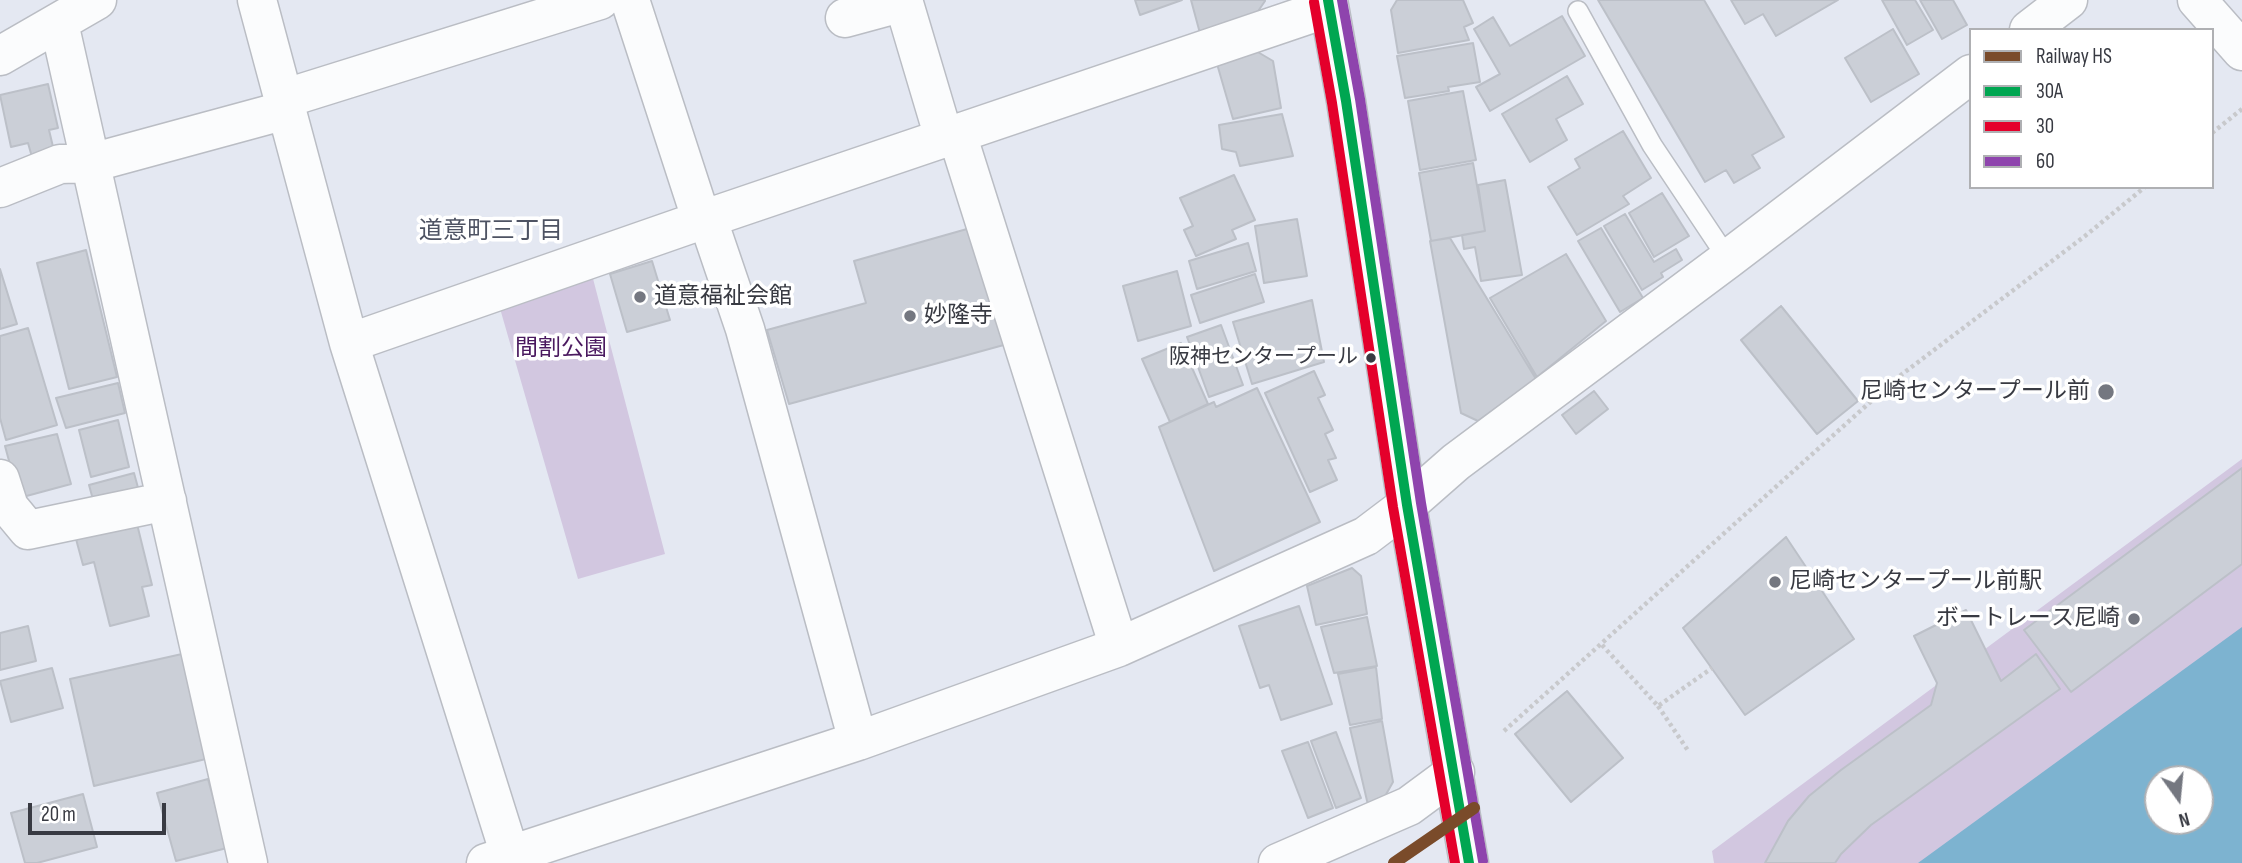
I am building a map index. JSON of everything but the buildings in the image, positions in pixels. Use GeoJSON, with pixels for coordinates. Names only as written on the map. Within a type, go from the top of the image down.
{"type":"FeatureCollection","features":[{"type":"Feature","properties":{"kind":"street"},"geometry":{"type":"LineString","coordinates":[[0,56],[97,0]]}},
{"type":"Feature","properties":{"kind":"street"},"geometry":{"type":"LineString","coordinates":[[257,0],[349,343],[498,859],[858,741],[1119,647],[1366,536],[1456,462],[1969,76]]}},
{"type":"Feature","properties":{"kind":"street"},"geometry":{"type":"LineString","coordinates":[[0,188],[60,164],[91,163],[285,104],[600,0]]}},
{"type":"Feature","properties":{"kind":"street"},"geometry":{"type":"LineString","coordinates":[[630,0],[696,203],[705,219],[745,329],[858,741]]}},
{"type":"Feature","properties":{"kind":"street"},"geometry":{"type":"LineString","coordinates":[[349,343],[1310,14],[1326,0]]}},
{"type":"Feature","properties":{"kind":"street"},"geometry":{"type":"LineString","coordinates":[[1326,0],[1348,114],[1407,505],[1469,863]]}},
{"type":"Feature","properties":{"kind":"street"},"geometry":{"type":"LineString","coordinates":[[2032,28],[2068,0]]}},
{"type":"Feature","properties":{"kind":"street"},"geometry":{"type":"LineString","coordinates":[[2197,0],[2242,51]]}},
{"type":"Feature","properties":{"kind":"street"},"geometry":{"type":"LineString","coordinates":[[845,18],[903,1],[1119,647]]}},
{"type":"Feature","properties":{"kind":"street"},"geometry":{"type":"LineString","coordinates":[[59,23],[248,863]]}},
{"type":"Feature","properties":{"kind":"street"},"geometry":{"type":"LineString","coordinates":[[0,480],[9,508],[28,530],[167,501]]}},
{"type":"Feature","properties":{"kind":"street"},"geometry":{"type":"LineString","coordinates":[[1278,863],[1409,806],[1455,772]]}},
{"type":"Feature","properties":{"kind":"lane"},"geometry":{"type":"LineString","coordinates":[[1578,11],[1651,145],[1728,259]]}},
{"type":"Feature","properties":{"kind":"path"},"geometry":{"type":"LineString","coordinates":[[2214,131],[2242,109]]}},
{"type":"Feature","properties":{"kind":"path"},"geometry":{"type":"LineString","coordinates":[[1504,731],[1897,378],[2085,236],[2143,189]]}},
{"type":"Feature","properties":{"kind":"path"},"geometry":{"type":"LineString","coordinates":[[1602,645],[1658,706],[1689,752]]}},
{"type":"Feature","properties":{"kind":"path"},"geometry":{"type":"LineString","coordinates":[[1658,706],[1712,668]]}},
{"type":"Feature","properties":{"kind":"green space","name":"間割公園"},"geometry":{"type":"Polygon","coordinates":[[[591,271],[665,554],[578,579],[499,305],[591,271]]]}},
{"type":"Feature","properties":{"kind":"green space","name":"ボートレース尼崎"},"geometry":{"type":"Polygon","coordinates":[[[2242,459],[2242,863],[1714,863],[1712,851],[2242,459]]]}},
{"type":"Feature","properties":{"kind":"water"},"geometry":{"type":"Polygon","coordinates":[[[2242,627],[2242,863],[1918,863],[2242,627]]]}},
{"type":"Feature","properties":{"kind":"rail line","name":"HS"},"geometry":{"type":"LineString","coordinates":[[1394,863],[1474,808]]}},
{"type":"Feature","properties":{"kind":"transit line","name":"30A"},"geometry":{"type":"LineString","coordinates":[[1328,0],[1346,101],[1407,505],[1469,863]]}},
{"type":"Feature","properties":{"kind":"transit line","name":"60"},"geometry":{"type":"LineString","coordinates":[[1342,0],[1360,99],[1421,503],[1483,861]]}},
{"type":"Feature","properties":{"kind":"transit line","name":"30"},"geometry":{"type":"LineString","coordinates":[[1314,2],[1332,103],[1393,507],[1455,863]]}},
{"type":"Feature","properties":{"kind":"place","name":"道意福祉会館"},"geometry":{"type":"Point","coordinates":[640,297]}},
{"type":"Feature","properties":{"kind":"place","name":"妙隆寺"},"geometry":{"type":"Point","coordinates":[910,316]}},
{"type":"Feature","properties":{"kind":"place","name":"阪神センタープール"},"geometry":{"type":"Point","coordinates":[1371,358]}},
{"type":"Feature","properties":{"kind":"place","name":"尼崎センタープール前"},"geometry":{"type":"Point","coordinates":[2106,392]}},
{"type":"Feature","properties":{"kind":"place","name":"尼崎センタープール前駅"},"geometry":{"type":"Point","coordinates":[1775,582]}},
{"type":"Feature","properties":{"kind":"place","name":"ボートレース尼崎"},"geometry":{"type":"Point","coordinates":[2134,619]}},
{"type":"Feature","properties":{"kind":"district","name":"道意町三丁目"},"geometry":{"type":"Point","coordinates":[491,232]}}]}
